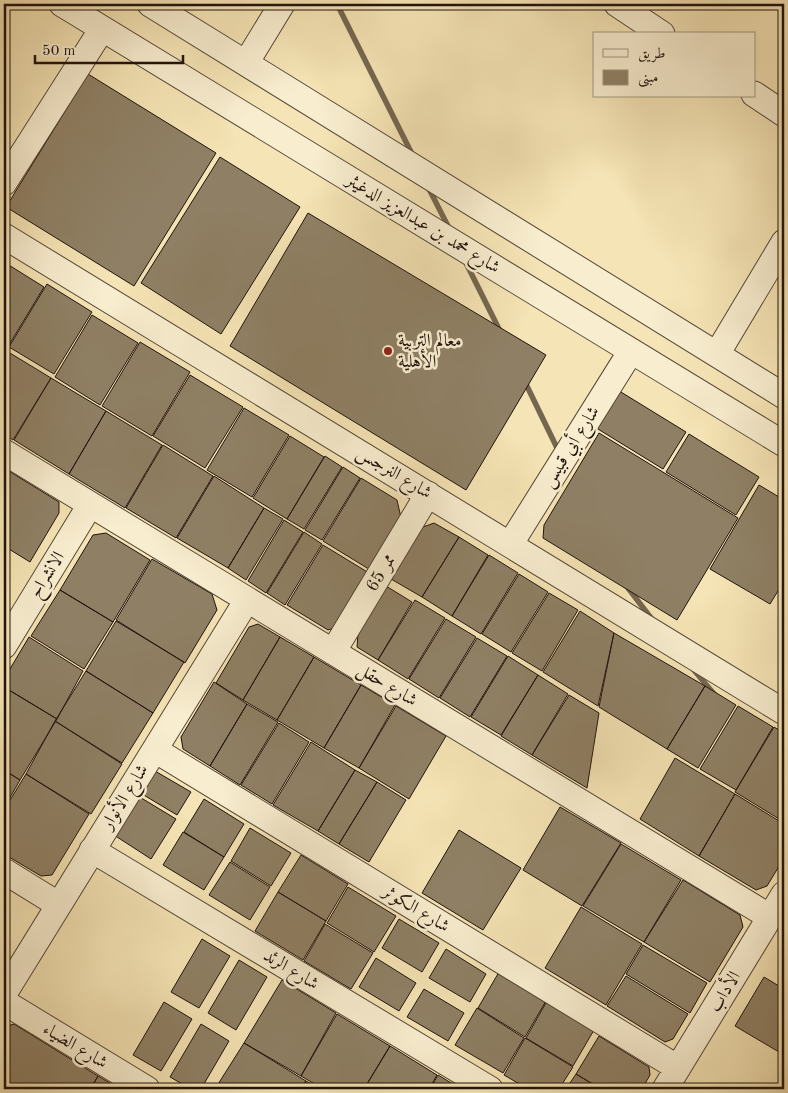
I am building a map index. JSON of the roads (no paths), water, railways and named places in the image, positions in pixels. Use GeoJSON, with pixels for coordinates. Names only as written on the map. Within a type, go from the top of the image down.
{"type":"FeatureCollection","features":[{"type":"Feature","properties":{"kind":"street","name":"شارع محمد بن عبدالعزيز الدغيثر"},"geometry":{"type":"LineString","coordinates":[[62,4],[784,444]]}},
{"type":"Feature","properties":{"kind":"street"},"geometry":{"type":"LineString","coordinates":[[150,4],[784,396]]}},
{"type":"Feature","properties":{"kind":"street"},"geometry":{"type":"LineString","coordinates":[[246,63],[282,4]]}},
{"type":"Feature","properties":{"kind":"street"},"geometry":{"type":"LineString","coordinates":[[617,4],[659,32]]}},
{"type":"Feature","properties":{"kind":"street"},"geometry":{"type":"LineString","coordinates":[[4,183],[102,29]]}},
{"type":"Feature","properties":{"kind":"street"},"geometry":{"type":"LineString","coordinates":[[756,95],[784,114]]}},
{"type":"Feature","properties":{"kind":"street","name":"شارع النرجس"},"geometry":{"type":"LineString","coordinates":[[4,236],[511,543],[784,712]]}},
{"type":"Feature","properties":{"kind":"street"},"geometry":{"type":"LineString","coordinates":[[716,354],[784,242]]}},
{"type":"Feature","properties":{"kind":"street","name":"شارع أبي قبيس"},"geometry":{"type":"LineString","coordinates":[[511,543],[631,351]]}},
{"type":"Feature","properties":{"kind":"street","name":"شارع حقل"},"geometry":{"type":"LineString","coordinates":[[4,452],[770,917]]}},
{"type":"Feature","properties":{"kind":"street","name":"ممر 65"},"geometry":{"type":"LineString","coordinates":[[333,652],[428,494]]}},
{"type":"Feature","properties":{"kind":"street","name":"الانشراح"},"geometry":{"type":"LineString","coordinates":[[4,646],[90,505]]}},
{"type":"Feature","properties":{"kind":"street","name":"شارع الأنوار"},"geometry":{"type":"LineString","coordinates":[[4,994],[247,600]]}},
{"type":"Feature","properties":{"kind":"street","name":"شارع الكوثر"},"geometry":{"type":"LineString","coordinates":[[154,750],[678,1068]]}},
{"type":"Feature","properties":{"kind":"street","name":"شارع الرئد"},"geometry":{"type":"LineString","coordinates":[[92,850],[490,1089]]}},
{"type":"Feature","properties":{"kind":"street"},"geometry":{"type":"LineString","coordinates":[[4,871],[59,905]]}},
{"type":"Feature","properties":{"kind":"street","name":"الأداب"},"geometry":{"type":"LineString","coordinates":[[665,1089],[784,894]]}},
{"type":"Feature","properties":{"kind":"street","name":"شارع الضياء"},"geometry":{"type":"LineString","coordinates":[[4,1002],[147,1089]]}},
{"type":"Feature","properties":{"kind":"waterway"},"geometry":{"type":"LineString","coordinates":[[337,4],[413,156]]}},
{"type":"Feature","properties":{"kind":"waterway"},"geometry":{"type":"LineString","coordinates":[[428,187],[450,230]]}},
{"type":"Feature","properties":{"kind":"waterway"},"geometry":{"type":"LineString","coordinates":[[464,259],[500,331]]}},
{"type":"Feature","properties":{"kind":"waterway"},"geometry":{"type":"LineString","coordinates":[[525,382],[559,452]]}},
{"type":"Feature","properties":{"kind":"waterway"},"geometry":{"type":"LineString","coordinates":[[625,584],[651,618]]}},
{"type":"Feature","properties":{"kind":"waterway"},"geometry":{"type":"LineString","coordinates":[[693,669],[715,695]]}},
{"type":"Feature","properties":{"kind":"place","name":"معالم التربية الأهلية"},"geometry":{"type":"Point","coordinates":[388,351]}}]}
